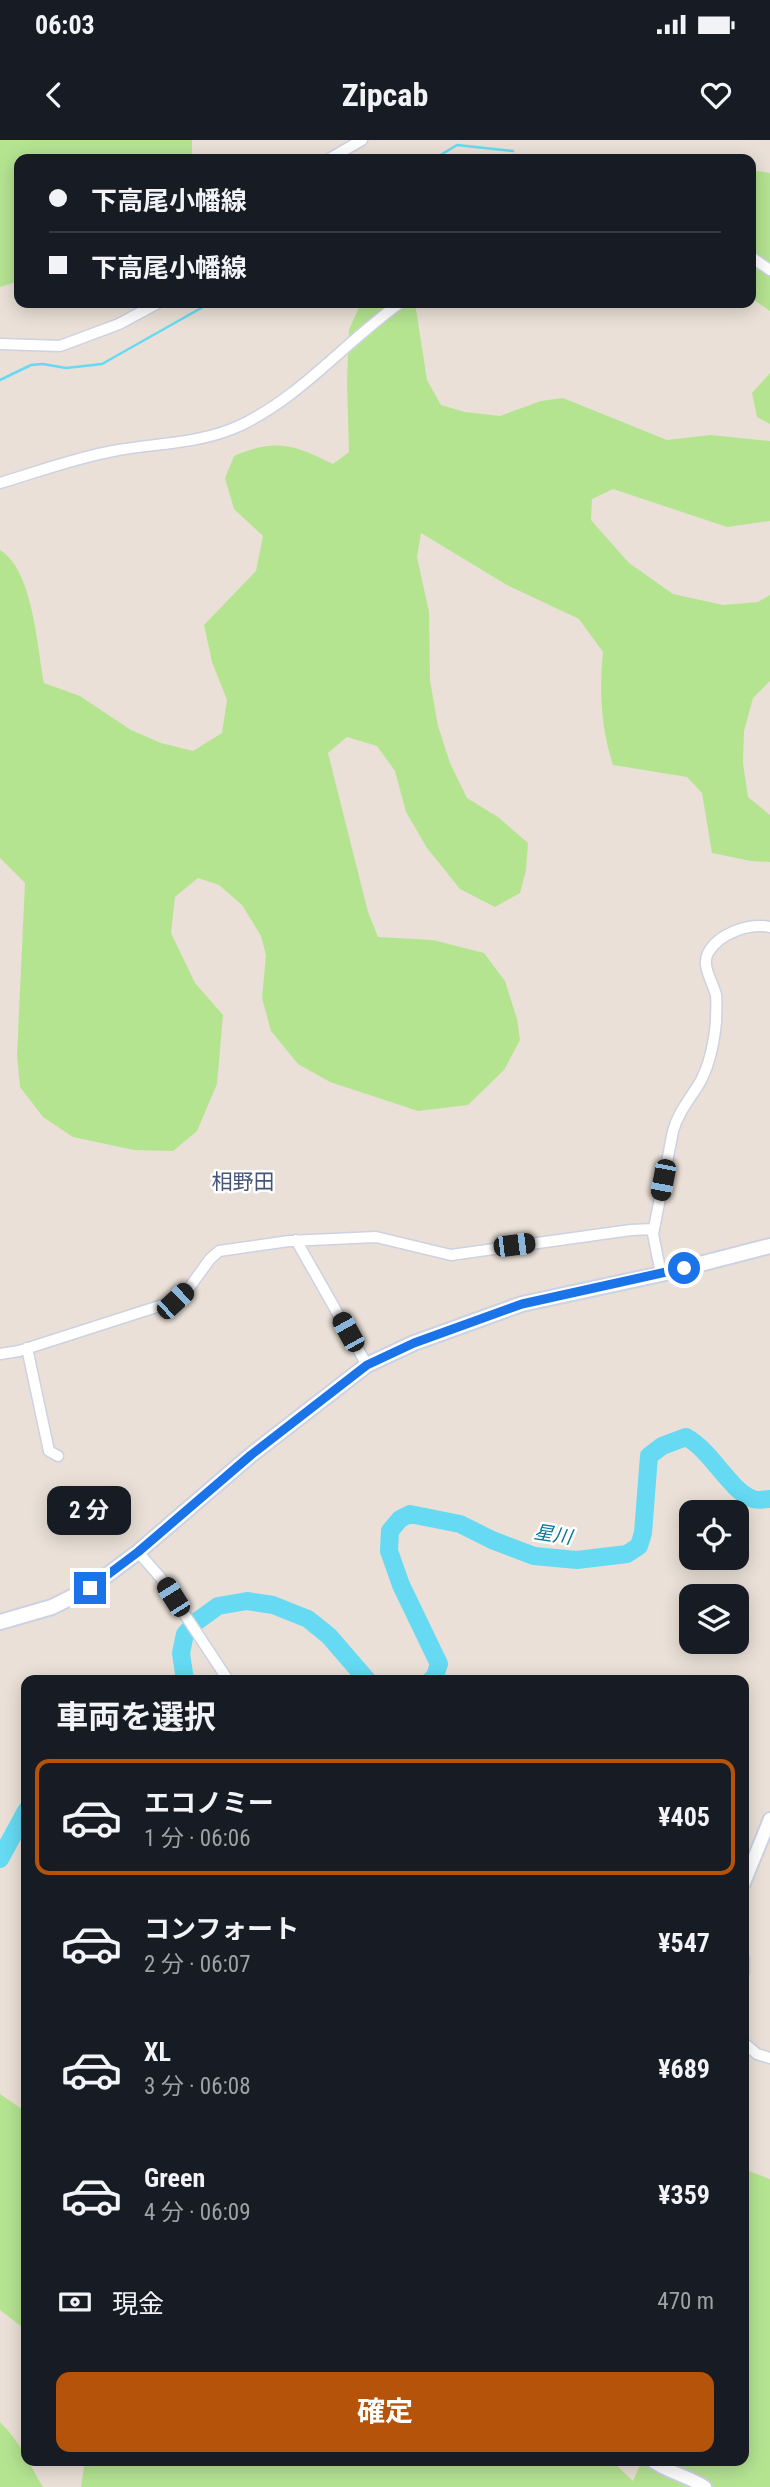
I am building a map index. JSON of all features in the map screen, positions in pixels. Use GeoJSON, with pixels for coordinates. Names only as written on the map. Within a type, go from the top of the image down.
{"type":"FeatureCollection","features":[{"type":"Feature","properties":{"kind":"main road"},"geometry":{"type":"LineString","coordinates":[[0,1622],[52,1607],[90,1588],[138,1552],[251,1455],[367,1365],[414,1343],[522,1304],[661,1274],[770,1246]]}},
{"type":"Feature","properties":{"kind":"street"},"geometry":{"type":"LineString","coordinates":[[338,154],[362,140]]}},
{"type":"Feature","properties":{"kind":"street"},"geometry":{"type":"LineString","coordinates":[[0,344],[60,346],[119,324],[149,308]]}},
{"type":"Feature","properties":{"kind":"street"},"geometry":{"type":"LineString","coordinates":[[0,483],[111,451],[208,438],[238,426],[263,413],[329,364],[370,324],[393,308]]}},
{"type":"Feature","properties":{"kind":"street"},"geometry":{"type":"LineString","coordinates":[[661,1274],[654,1228],[676,1119],[700,1082],[715,1038],[717,1004],[706,966],[708,953],[737,930],[753,926],[770,927]]}},
{"type":"Feature","properties":{"kind":"street"},"geometry":{"type":"LineString","coordinates":[[0,1354],[175,1301],[219,1251],[296,1240],[376,1237],[451,1255],[654,1228]]}},
{"type":"Feature","properties":{"kind":"street"},"geometry":{"type":"LineString","coordinates":[[296,1240],[367,1365]]}},
{"type":"Feature","properties":{"kind":"street"},"geometry":{"type":"LineString","coordinates":[[27,1348],[50,1451],[58,1456]]}},
{"type":"Feature","properties":{"kind":"street"},"geometry":{"type":"LineString","coordinates":[[138,1552],[160,1577],[224,1675]]}},
{"type":"Feature","properties":{"kind":"street"},"geometry":{"type":"LineString","coordinates":[[749,1870],[770,1819]]}},
{"type":"Feature","properties":{"kind":"street"},"geometry":{"type":"LineString","coordinates":[[749,2047],[757,2054],[770,2058]]}},
{"type":"Feature","properties":{"kind":"street"},"geometry":{"type":"LineString","coordinates":[[658,2466],[688,2476],[705,2487]]}},
{"type":"Feature","properties":{"kind":"green space"},"geometry":{"type":"Polygon","coordinates":[[[0,140],[192,140],[192,154],[14,154],[14,283],[0,287],[0,140]]]}},
{"type":"Feature","properties":{"kind":"green space"},"geometry":{"type":"Polygon","coordinates":[[[756,171],[770,173],[770,311],[756,301],[756,171]]]}},
{"type":"Feature","properties":{"kind":"green space"},"geometry":{"type":"Polygon","coordinates":[[[359,308],[416,308],[427,380],[441,405],[465,412],[500,416],[541,401],[563,398],[667,440],[711,435],[770,441],[770,521],[727,527],[613,489],[592,499],[591,520],[629,563],[673,594],[723,605],[758,602],[770,595],[770,681],[753,698],[744,731],[743,763],[748,797],[770,815],[770,862],[712,853],[702,793],[687,777],[613,765],[602,709],[603,652],[579,619],[507,585],[421,533],[417,557],[429,612],[430,681],[438,726],[450,763],[467,798],[498,817],[528,843],[526,870],[520,893],[495,907],[460,889],[427,848],[406,812],[395,771],[377,746],[347,737],[328,753],[368,912],[378,937],[433,940],[484,953],[505,981],[517,1019],[520,1040],[504,1070],[468,1105],[418,1111],[330,1082],[298,1064],[271,1031],[262,998],[266,955],[261,936],[242,905],[219,885],[198,878],[175,897],[171,933],[195,983],[223,1015],[217,1084],[197,1131],[173,1151],[134,1150],[73,1137],[43,1117],[20,1087],[17,1055],[25,883],[0,858],[0,550],[11,560],[27,591],[44,683],[80,696],[131,730],[161,743],[193,751],[222,733],[227,700],[212,662],[204,625],[256,571],[263,536],[234,509],[225,478],[234,456],[262,447],[296,448],[333,464],[349,452],[349,330],[359,308]]]}},
{"type":"Feature","properties":{"kind":"green space"},"geometry":{"type":"Polygon","coordinates":[[[770,373],[770,424],[757,417],[752,393],[770,373]]]}},
{"type":"Feature","properties":{"kind":"green space"},"geometry":{"type":"Polygon","coordinates":[[[0,2094],[21,2109],[21,2326],[0,2310],[0,2094]]]}},
{"type":"Feature","properties":{"kind":"green space"},"geometry":{"type":"Polygon","coordinates":[[[749,2171],[770,2179],[770,2487],[81,2487],[84,2466],[617,2466],[633,2481],[640,2466],[749,2466],[749,2171]]]}},
{"type":"Feature","properties":{"kind":"green space"},"geometry":{"type":"Polygon","coordinates":[[[0,2422],[21,2448],[21,2466],[31,2466],[43,2487],[0,2487],[0,2422]]]}},
{"type":"Feature","properties":{"kind":"waterway"},"geometry":{"type":"LineString","coordinates":[[442,154],[457,145],[513,151]]}},
{"type":"Feature","properties":{"kind":"waterway"},"geometry":{"type":"LineString","coordinates":[[0,380],[31,365],[66,368],[102,364],[201,308]]}},
{"type":"Feature","properties":{"kind":"waterway","name":"星川"},"geometry":{"type":"LineString","coordinates":[[435,1675],[439,1664],[401,1585],[389,1551],[390,1531],[400,1519],[410,1514],[460,1524],[534,1556],[577,1560],[627,1554],[639,1546],[643,1533],[649,1456],[662,1446],[686,1437],[704,1451],[745,1495],[755,1500],[770,1499]]}},
{"type":"Feature","properties":{"kind":"waterway","name":"星川"},"geometry":{"type":"LineString","coordinates":[[184,1675],[181,1653],[185,1634],[218,1606],[247,1601],[273,1605],[308,1619],[329,1636],[363,1675]]}},
{"type":"Feature","properties":{"kind":"waterway","name":"星川"},"geometry":{"type":"LineString","coordinates":[[0,1859],[21,1820]]}},
{"type":"Feature","properties":{"kind":"district","name":"相野田"},"geometry":{"type":"Point","coordinates":[243,1182]}},
{"type":"Feature","properties":{"kind":"route"},"geometry":{"type":"LineString","coordinates":[[90,1588],[138,1552],[324,1396],[367,1365],[414,1343],[522,1304],[684,1268]]}}]}
